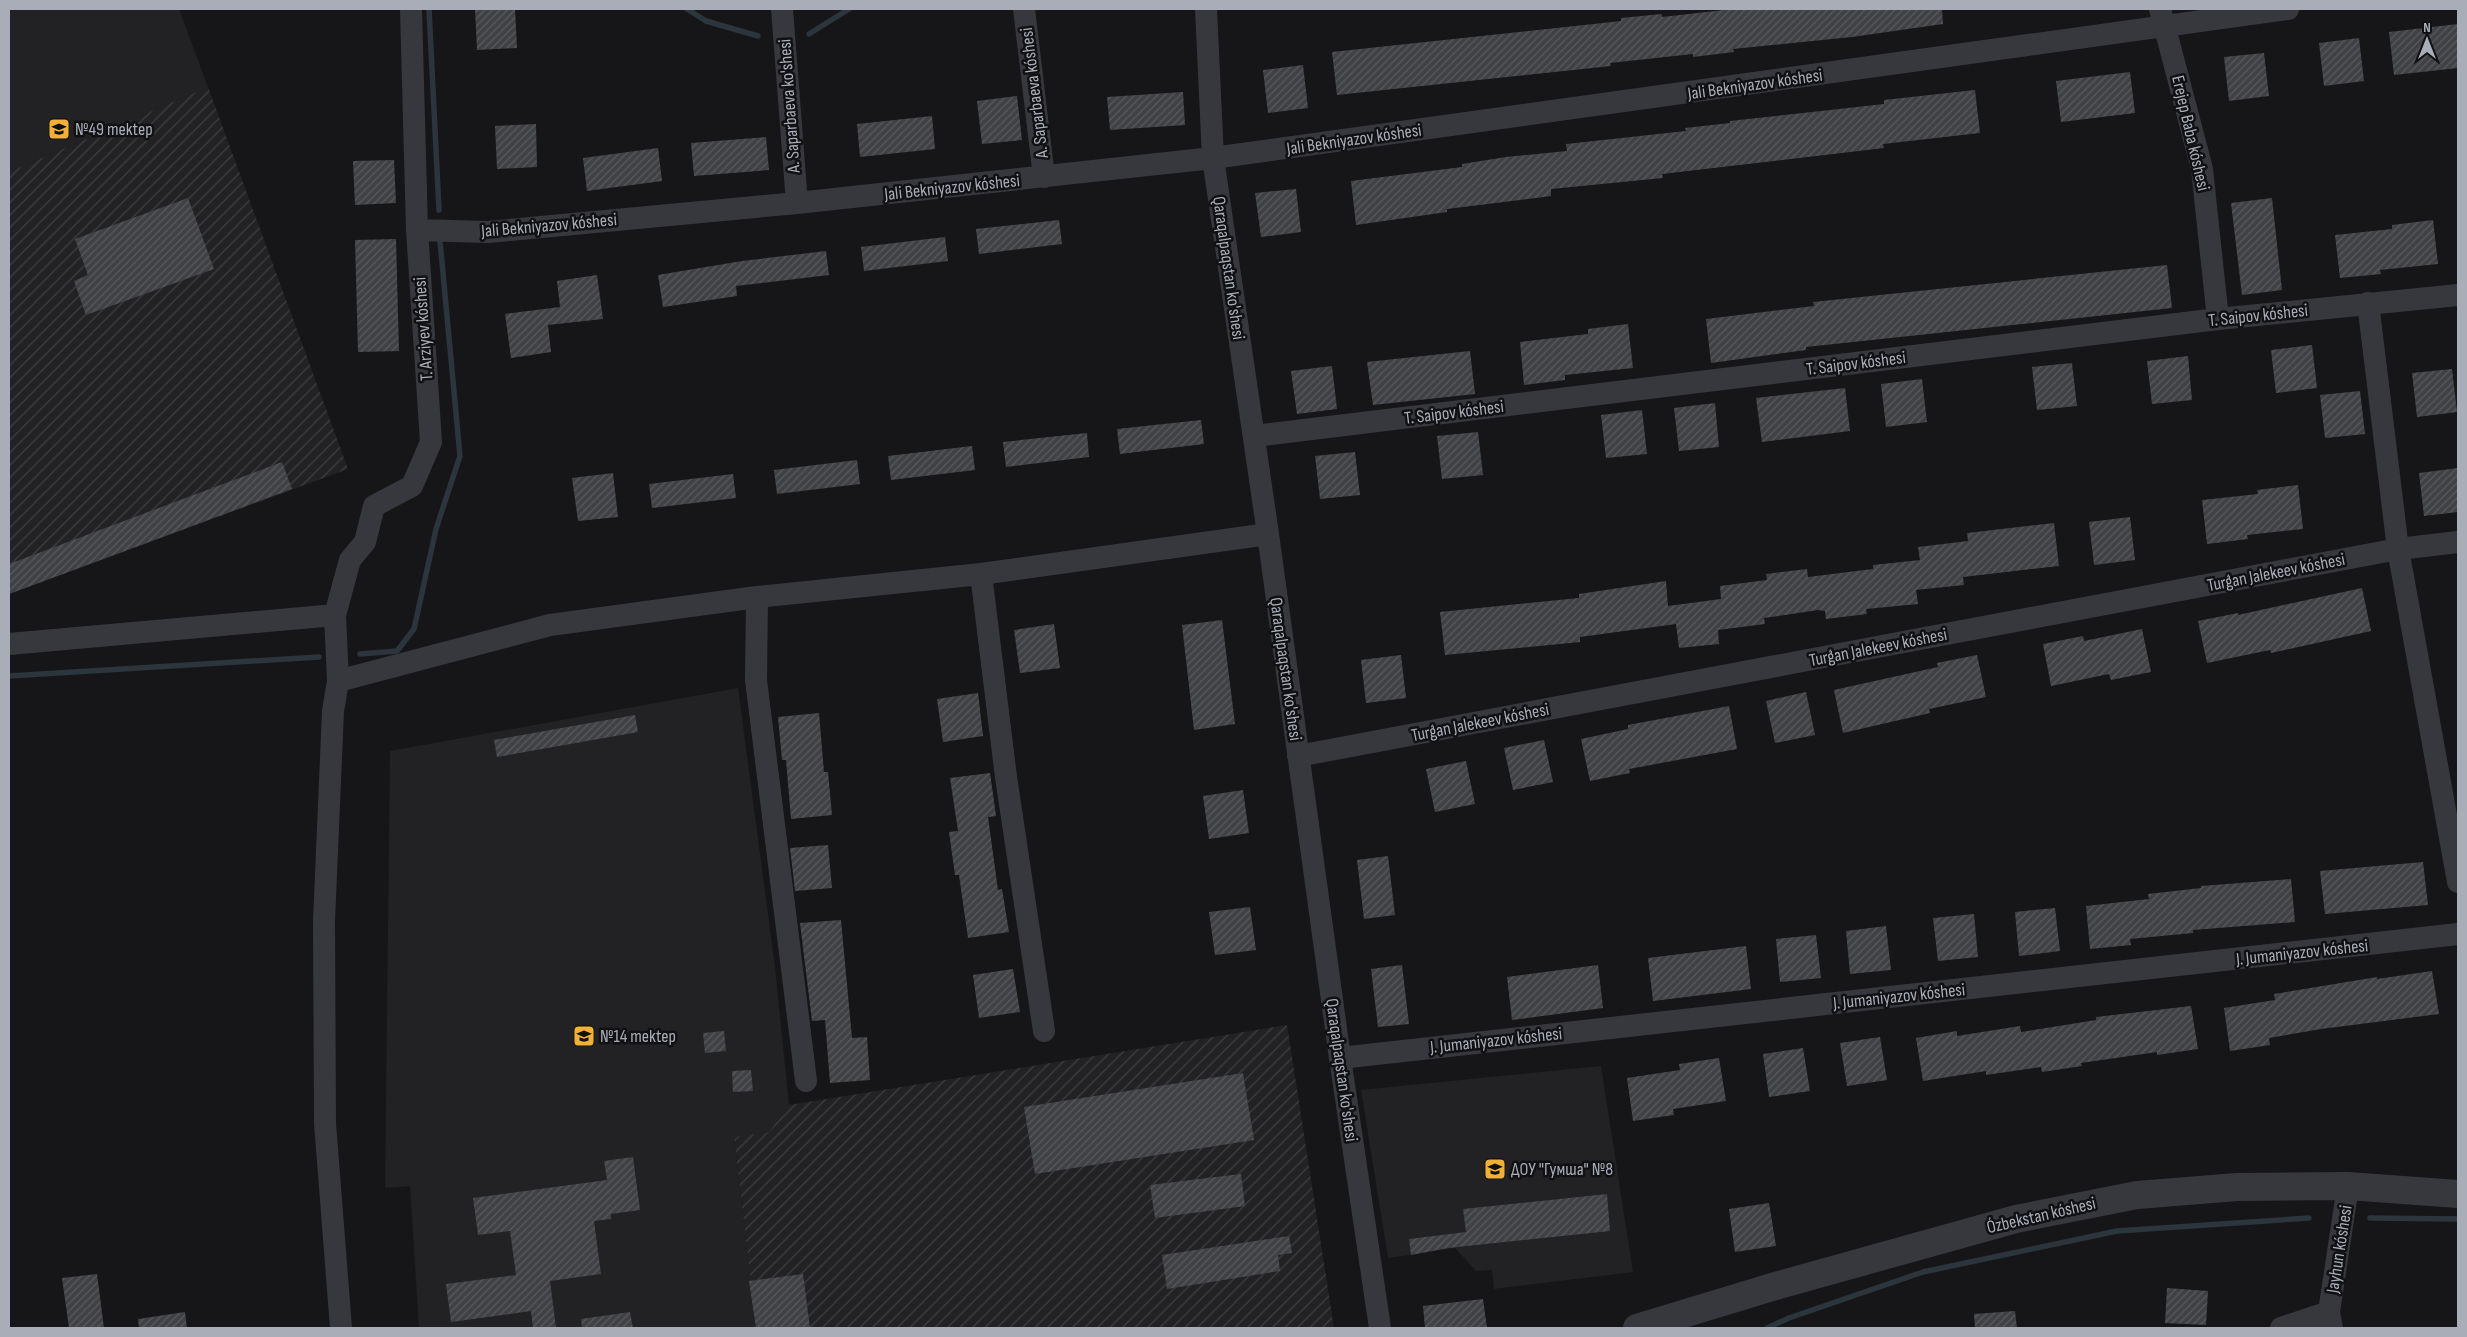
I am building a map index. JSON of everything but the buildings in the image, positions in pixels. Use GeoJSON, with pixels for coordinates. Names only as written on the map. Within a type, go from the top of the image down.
{"type":"FeatureCollection","features":[{"type":"Feature","properties":{"kind":"street","name":"T. Arziyev kóshesi"},"geometry":{"type":"LineString","coordinates":[[341,1328],[325,1124],[324,930],[333,711],[338,681],[335,615],[350,560],[365,542],[374,506],[412,486],[431,442],[416,230],[411,9]]}},
{"type":"Feature","properties":{"kind":"street","name":"A. Saparbaeva ko'shesi"},"geometry":{"type":"LineString","coordinates":[[782,9],[797,203]]}},
{"type":"Feature","properties":{"kind":"street","name":"A. Saparbaeva kóshesi"},"geometry":{"type":"LineString","coordinates":[[1024,9],[1044,177]]}},
{"type":"Feature","properties":{"kind":"street","name":"Qaraqalpaqstan ko'shesi"},"geometry":{"type":"LineString","coordinates":[[1206,9],[1213,158],[1380,1328]]}},
{"type":"Feature","properties":{"kind":"street","name":"Jali Bekniyazov kóshesi"},"geometry":{"type":"LineString","coordinates":[[416,230],[488,232],[797,203],[1213,158],[2163,18],[2288,9]]}},
{"type":"Feature","properties":{"kind":"street","name":"Erejep Baba kóshesi"},"geometry":{"type":"LineString","coordinates":[[2163,18],[2202,169],[2218,319]]}},
{"type":"Feature","properties":{"kind":"street","name":"T. Saipov kóshesi"},"geometry":{"type":"LineString","coordinates":[[1254,436],[2218,319],[2368,303],[2458,296]]}},
{"type":"Feature","properties":{"kind":"street"},"geometry":{"type":"LineString","coordinates":[[2368,303],[2398,549],[2458,882]]}},
{"type":"Feature","properties":{"kind":"street"},"geometry":{"type":"LineString","coordinates":[[338,681],[550,625],[757,597],[981,574],[1268,534]]}},
{"type":"Feature","properties":{"kind":"street","name":"Turǵan Jalekeev kóshesi"},"geometry":{"type":"LineString","coordinates":[[1298,756],[2398,549],[2458,542]]}},
{"type":"Feature","properties":{"kind":"street"},"geometry":{"type":"LineString","coordinates":[[981,574],[1006,777],[1044,1031]]}},
{"type":"Feature","properties":{"kind":"street"},"geometry":{"type":"LineString","coordinates":[[757,597],[756,680],[806,1080]]}},
{"type":"Feature","properties":{"kind":"street"},"geometry":{"type":"LineString","coordinates":[[9,644],[335,615]]}},
{"type":"Feature","properties":{"kind":"street","name":"J. Jumaniyazov kóshesi"},"geometry":{"type":"LineString","coordinates":[[1340,1058],[2458,934]]}},
{"type":"Feature","properties":{"kind":"street","name":"Ózbekstan kóshesi"},"geometry":{"type":"LineString","coordinates":[[1637,1328],[1789,1282],[2016,1219],[2137,1195],[2237,1187],[2348,1186],[2458,1194]]}},
{"type":"Feature","properties":{"kind":"street","name":"Jayhun kóshesi"},"geometry":{"type":"LineString","coordinates":[[2281,1328],[2331,1320],[2348,1186]]}},
{"type":"Feature","properties":{"kind":"shaded area","name":"№49 mektep"},"geometry":{"type":"Polygon","coordinates":[[[9,9],[179,9],[208,87],[9,172],[9,9]]]}},
{"type":"Feature","properties":{"kind":"shaded area"},"geometry":{"type":"Polygon","coordinates":[[[208,87],[348,469],[9,594],[9,172],[208,87]]]}},
{"type":"Feature","properties":{"kind":"shaded area","name":"№14 mektep"},"geometry":{"type":"Polygon","coordinates":[[[738,688],[775,967],[789,1105],[769,1132],[734,1138],[756,1328],[419,1328],[410,1186],[385,1188],[390,751],[738,688]]]}},
{"type":"Feature","properties":{"kind":"shaded area"},"geometry":{"type":"Polygon","coordinates":[[[1287,1025],[1334,1328],[756,1328],[734,1137],[769,1132],[789,1105],[1287,1025]]]}},
{"type":"Feature","properties":{"kind":"shaded area","name":"ДОУ \"Гумша\" №8"},"geometry":{"type":"Polygon","coordinates":[[[1601,1066],[1633,1272],[1494,1289],[1492,1270],[1476,1271],[1455,1248],[1388,1258],[1361,1090],[1601,1066]]]}},
{"type":"Feature","properties":{"kind":"waterway"},"geometry":{"type":"LineString","coordinates":[[429,9],[439,210]]}},
{"type":"Feature","properties":{"kind":"waterway"},"geometry":{"type":"LineString","coordinates":[[687,9],[706,21],[758,36]]}},
{"type":"Feature","properties":{"kind":"waterway"},"geometry":{"type":"LineString","coordinates":[[809,34],[849,9]]}},
{"type":"Feature","properties":{"kind":"waterway"},"geometry":{"type":"LineString","coordinates":[[360,654],[397,651],[414,629],[436,529],[460,456],[440,241]]}},
{"type":"Feature","properties":{"kind":"waterway"},"geometry":{"type":"LineString","coordinates":[[9,676],[319,657]]}},
{"type":"Feature","properties":{"kind":"waterway"},"geometry":{"type":"LineString","coordinates":[[1767,1328],[1789,1318],[1923,1272],[2117,1231],[2309,1218]]}},
{"type":"Feature","properties":{"kind":"waterway"},"geometry":{"type":"LineString","coordinates":[[2370,1218],[2458,1219]]}},
{"type":"Feature","properties":{"kind":"place","name":"№49 mektep"},"geometry":{"type":"Point","coordinates":[59,129]}},
{"type":"Feature","properties":{"kind":"place","name":"№14 mektep"},"geometry":{"type":"Point","coordinates":[584,1036]}},
{"type":"Feature","properties":{"kind":"place","name":"ДОУ \"Гумша\" №8"},"geometry":{"type":"Point","coordinates":[1495,1169]}}]}
